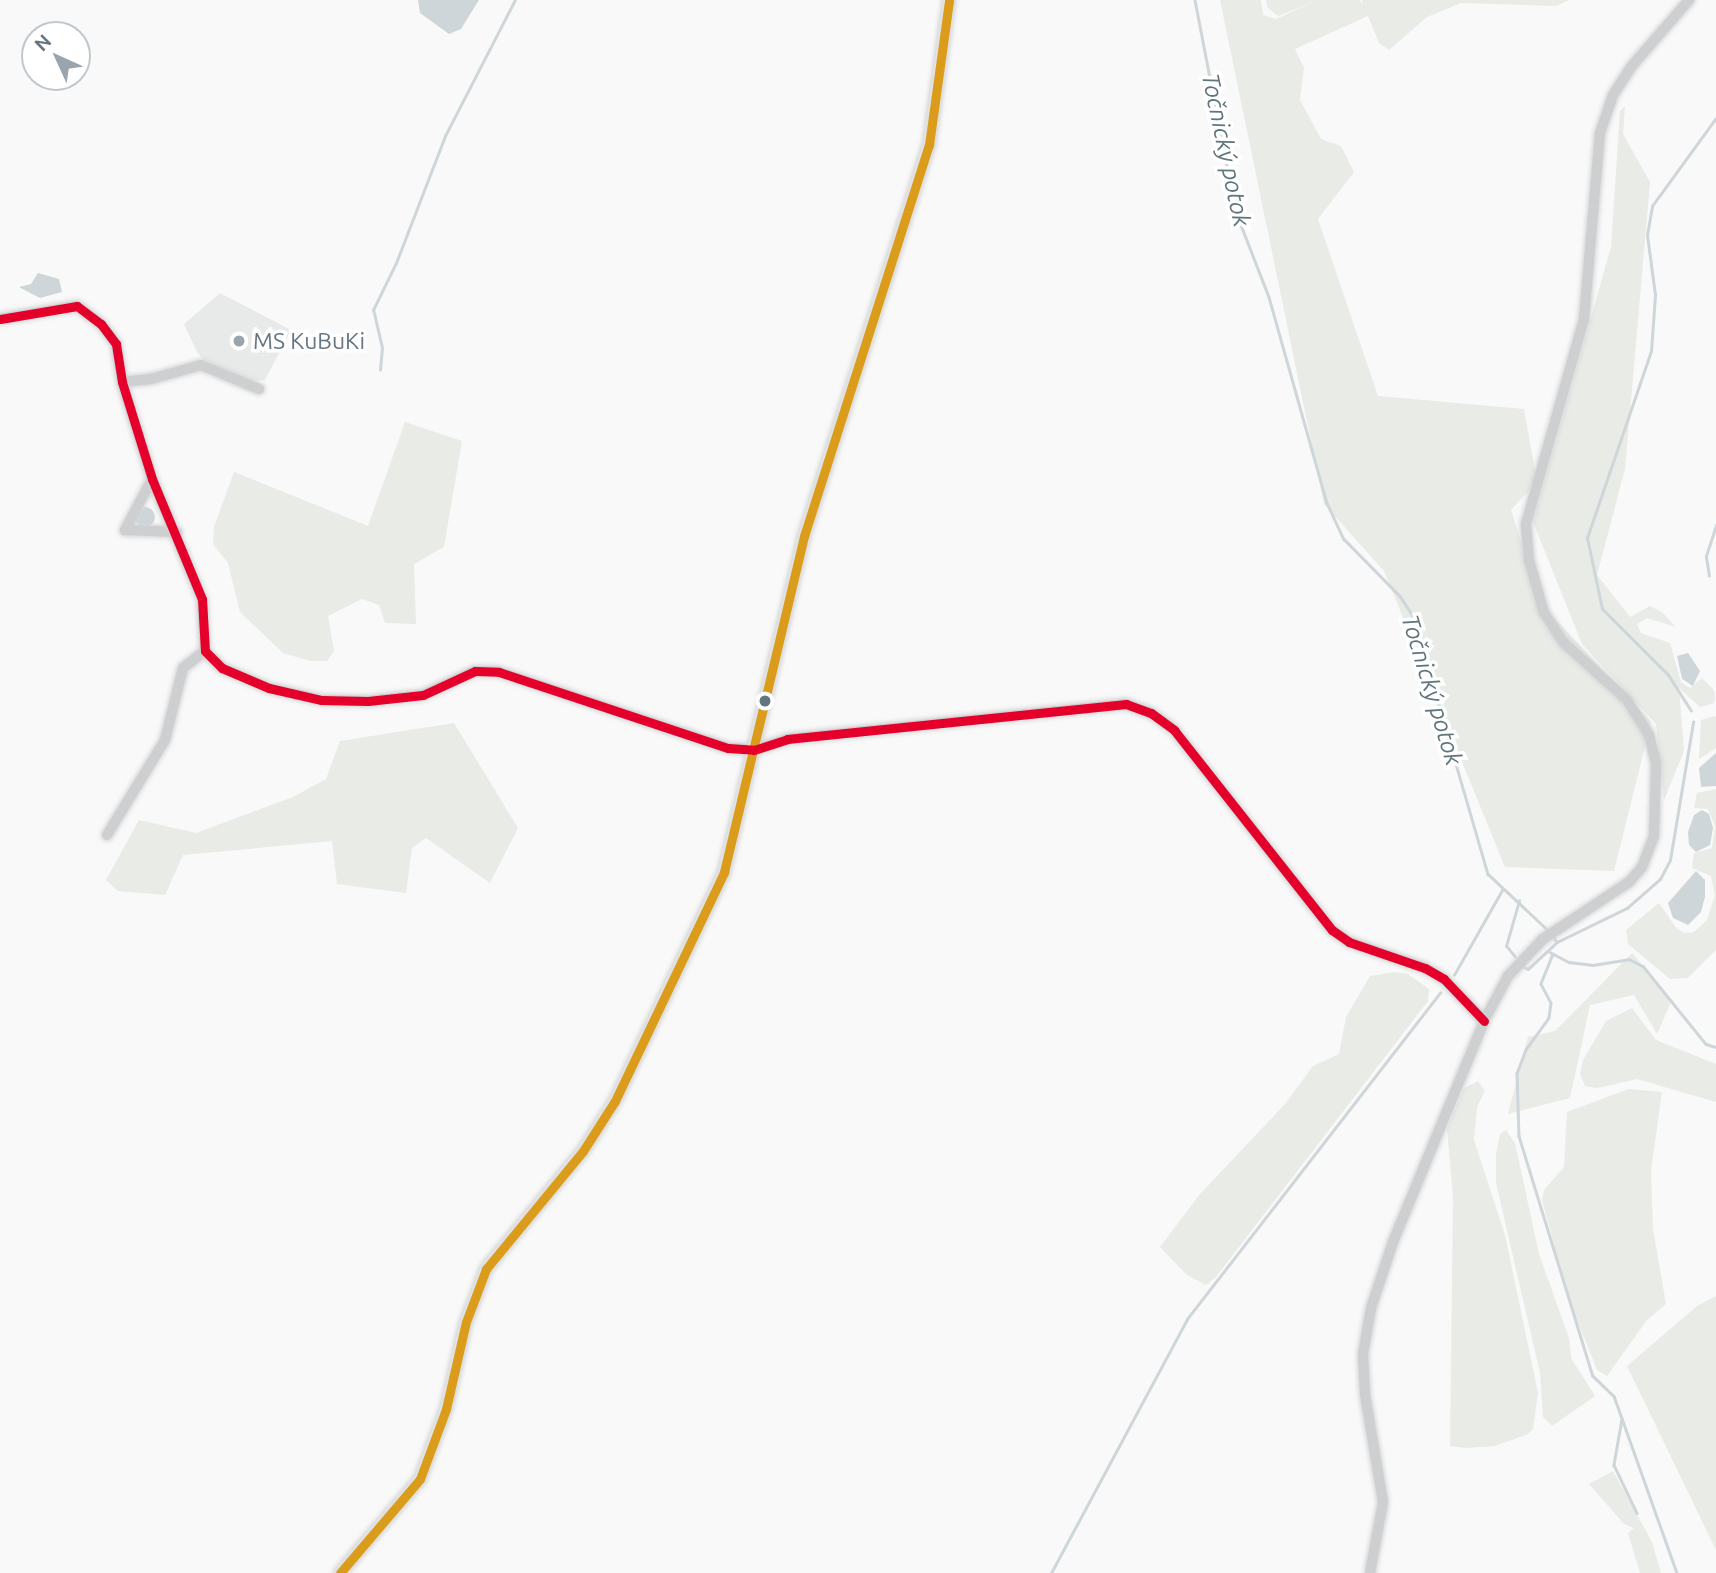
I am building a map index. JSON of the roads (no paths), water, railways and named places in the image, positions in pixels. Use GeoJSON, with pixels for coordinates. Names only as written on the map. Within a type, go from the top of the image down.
{"type":"FeatureCollection","features":[{"type":"Feature","properties":{"kind":"main road"},"geometry":{"type":"LineString","coordinates":[[340,1573],[419,1479],[446,1409],[466,1322],[486,1269],[524,1218],[583,1151],[644,1047],[724,872],[804,536],[929,145],[949,0]]}},
{"type":"Feature","properties":{"kind":"street"},"geometry":{"type":"LineString","coordinates":[[1370,1573],[1382,1502],[1365,1394],[1363,1354],[1371,1308],[1393,1242],[1484,1021],[1508,976],[1543,939],[1621,888],[1642,867],[1654,836],[1656,763],[1649,735],[1627,700],[1563,642],[1544,613],[1529,560],[1526,524],[1584,319],[1600,133],[1613,95],[1631,67],[1689,0]]}},
{"type":"Feature","properties":{"kind":"street"},"geometry":{"type":"LineString","coordinates":[[0,319],[76,306],[101,324],[116,344],[122,382],[152,479],[177,533],[202,599],[205,651],[222,668],[269,688],[321,700],[423,695],[475,671],[499,672],[728,748],[754,750],[787,739],[1126,704],[1151,713],[1174,730],[1332,930],[1349,942],[1425,968],[1444,979],[1484,1021]]}},
{"type":"Feature","properties":{"kind":"street"},"geometry":{"type":"LineString","coordinates":[[122,382],[151,379],[201,365],[258,389]]}},
{"type":"Feature","properties":{"kind":"street"},"geometry":{"type":"LineString","coordinates":[[152,479],[125,530],[177,533]]}},
{"type":"Feature","properties":{"kind":"street"},"geometry":{"type":"LineString","coordinates":[[107,835],[165,740],[183,668],[205,651]]}},
{"type":"Feature","properties":{"kind":"waterway"},"geometry":{"type":"LineString","coordinates":[[380,370],[382,348],[373,310],[396,263],[445,136],[515,0]]}},
{"type":"Feature","properties":{"kind":"waterway","name":"Točnický potok"},"geometry":{"type":"LineString","coordinates":[[1195,0],[1236,212],[1269,297],[1327,503],[1344,539],[1400,596],[1413,616],[1488,874],[1549,931]]}},
{"type":"Feature","properties":{"kind":"waterway","name":"Točnický potok"},"geometry":{"type":"LineString","coordinates":[[1691,711],[1668,675],[1602,609],[1587,538],[1651,351],[1655,295],[1647,235],[1652,206],[1716,118]]}},
{"type":"Feature","properties":{"kind":"waterway"},"geometry":{"type":"LineString","coordinates":[[1709,576],[1706,556],[1716,526]]}},
{"type":"Feature","properties":{"kind":"waterway","name":"Točnický potok"},"geometry":{"type":"LineString","coordinates":[[1553,936],[1557,942],[1627,908],[1660,879],[1670,860],[1693,722]]}},
{"type":"Feature","properties":{"kind":"waterway"},"geometry":{"type":"LineString","coordinates":[[1454,975],[1502,890]]}},
{"type":"Feature","properties":{"kind":"waterway"},"geometry":{"type":"LineString","coordinates":[[1515,957],[1506,946],[1519,901]]}},
{"type":"Feature","properties":{"kind":"waterway"},"geometry":{"type":"LineString","coordinates":[[1524,967],[1528,969],[1557,942]]}},
{"type":"Feature","properties":{"kind":"waterway"},"geometry":{"type":"LineString","coordinates":[[1548,951],[1569,962],[1593,965],[1629,959],[1643,966],[1706,1044],[1716,1047]]}},
{"type":"Feature","properties":{"kind":"waterway"},"geometry":{"type":"LineString","coordinates":[[1553,954],[1541,984],[1551,1003],[1549,1018],[1526,1050],[1517,1073],[1519,1136],[1593,1376],[1614,1396],[1677,1573]]}},
{"type":"Feature","properties":{"kind":"waterway"},"geometry":{"type":"LineString","coordinates":[[1051,1573],[1187,1319],[1440,993]]}},
{"type":"Feature","properties":{"kind":"waterway"},"geometry":{"type":"LineString","coordinates":[[1622,1419],[1614,1465],[1637,1513]]}},
{"type":"Feature","properties":{"kind":"place","name":"MS KuBuKi"},"geometry":{"type":"Point","coordinates":[239,341]}}]}
